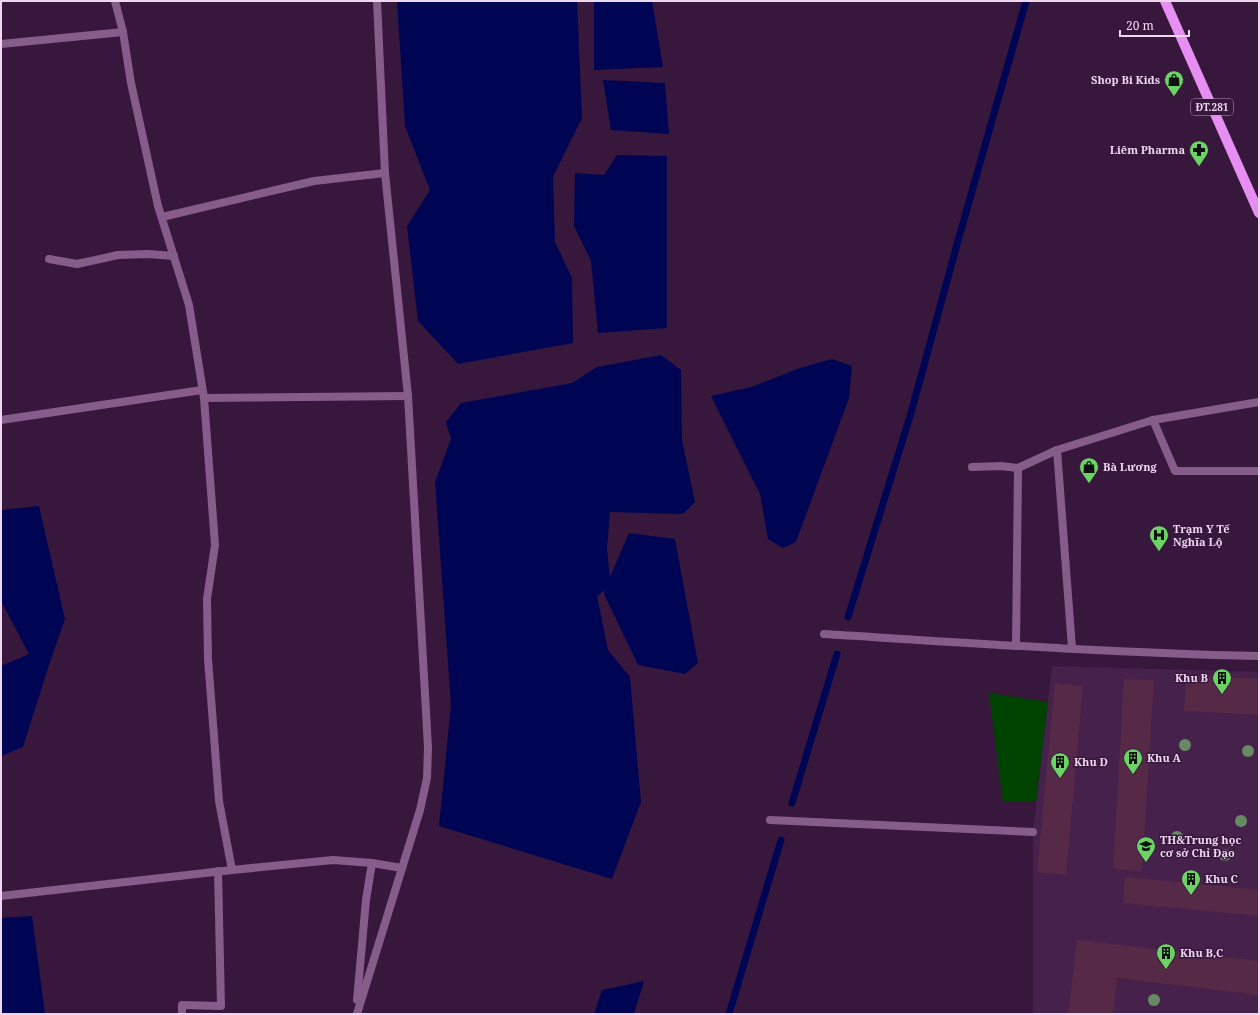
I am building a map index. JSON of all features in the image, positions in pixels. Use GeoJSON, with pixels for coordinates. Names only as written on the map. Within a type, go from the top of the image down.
{"type":"FeatureCollection","features":[{"type":"Feature","properties":{"kind":"main road","name":"ĐT.281"},"geometry":{"type":"LineString","coordinates":[[1165,1],[1259,213]]}},
{"type":"Feature","properties":{"kind":"street"},"geometry":{"type":"LineString","coordinates":[[115,1],[123,32],[131,83],[162,217],[189,305],[203,394],[215,545],[207,599],[208,659],[219,801],[232,870]]}},
{"type":"Feature","properties":{"kind":"street"},"geometry":{"type":"LineString","coordinates":[[356,1014],[420,810],[426,778],[428,747],[408,396],[385,173],[377,1]]}},
{"type":"Feature","properties":{"kind":"street"},"geometry":{"type":"LineString","coordinates":[[1,44],[123,32]]}},
{"type":"Feature","properties":{"kind":"street"},"geometry":{"type":"LineString","coordinates":[[162,217],[314,180],[385,173]]}},
{"type":"Feature","properties":{"kind":"street"},"geometry":{"type":"LineString","coordinates":[[49,259],[77,264],[118,255],[148,254],[174,256]]}},
{"type":"Feature","properties":{"kind":"street"},"geometry":{"type":"LineString","coordinates":[[1,420],[203,394],[408,396]]}},
{"type":"Feature","properties":{"kind":"street"},"geometry":{"type":"LineString","coordinates":[[972,467],[1001,466],[1018,468],[1057,450],[1153,420],[1259,402]]}},
{"type":"Feature","properties":{"kind":"street"},"geometry":{"type":"LineString","coordinates":[[1153,420],[1175,471],[1259,471]]}},
{"type":"Feature","properties":{"kind":"street"},"geometry":{"type":"LineString","coordinates":[[1057,450],[1072,648]]}},
{"type":"Feature","properties":{"kind":"street"},"geometry":{"type":"LineString","coordinates":[[1016,646],[1018,468]]}},
{"type":"Feature","properties":{"kind":"street"},"geometry":{"type":"LineString","coordinates":[[824,634],[1016,646],[1202,655],[1259,656]]}},
{"type":"Feature","properties":{"kind":"street"},"geometry":{"type":"LineString","coordinates":[[770,820],[1033,832]]}},
{"type":"Feature","properties":{"kind":"street"},"geometry":{"type":"LineString","coordinates":[[1,896],[333,860],[372,863],[402,868]]}},
{"type":"Feature","properties":{"kind":"street"},"geometry":{"type":"LineString","coordinates":[[356,1014],[366,900],[372,863]]}},
{"type":"Feature","properties":{"kind":"street"},"geometry":{"type":"LineString","coordinates":[[182,1014],[182,1005],[221,1006],[218,872]]}},
{"type":"Feature","properties":{"kind":"shaded area"},"geometry":{"type":"Polygon","coordinates":[[[397,1],[577,1],[582,118],[553,177],[555,242],[572,278],[573,343],[458,364],[418,321],[407,226],[430,190],[405,126],[397,1]]]}},
{"type":"Feature","properties":{"kind":"shaded area"},"geometry":{"type":"Polygon","coordinates":[[[594,1],[652,1],[663,67],[594,70],[594,1]]]}},
{"type":"Feature","properties":{"kind":"shaded area"},"geometry":{"type":"Polygon","coordinates":[[[603,80],[665,83],[669,134],[611,130],[603,80]]]}},
{"type":"Feature","properties":{"kind":"shaded area"},"geometry":{"type":"Polygon","coordinates":[[[617,155],[667,156],[667,328],[598,333],[591,261],[574,226],[575,173],[604,175],[617,155]]]}},
{"type":"Feature","properties":{"kind":"shaded area"},"geometry":{"type":"Polygon","coordinates":[[[661,355],[681,370],[682,440],[695,502],[683,514],[610,512],[607,548],[610,577],[629,533],[675,539],[698,663],[685,674],[638,665],[604,594],[605,590],[597,596],[608,650],[630,677],[641,802],[612,879],[439,826],[451,705],[435,482],[451,439],[446,422],[461,403],[572,383],[597,367],[661,355]]]}},
{"type":"Feature","properties":{"kind":"shaded area"},"geometry":{"type":"Polygon","coordinates":[[[832,359],[852,366],[849,398],[796,542],[783,548],[768,539],[760,494],[711,396],[751,387],[800,368],[832,359]]]}},
{"type":"Feature","properties":{"kind":"shaded area"},"geometry":{"type":"Polygon","coordinates":[[[39,506],[65,619],[23,747],[1,756],[1,666],[29,654],[1,601],[1,510],[39,506]]]}},
{"type":"Feature","properties":{"kind":"shaded area","name":"TH&Trung học cơ sở Chỉ Đạo"},"geometry":{"type":"Polygon","coordinates":[[[1052,666],[1259,672],[1259,1014],[1033,1014],[1033,832],[1052,666]]]}},
{"type":"Feature","properties":{"kind":"shaded area"},"geometry":{"type":"Polygon","coordinates":[[[32,916],[45,1014],[1,1014],[1,918],[32,916]]]}},
{"type":"Feature","properties":{"kind":"shaded area"},"geometry":{"type":"Polygon","coordinates":[[[644,981],[634,1014],[594,1014],[602,990],[644,981]]]}},
{"type":"Feature","properties":{"kind":"green space"},"geometry":{"type":"Polygon","coordinates":[[[989,693],[1048,702],[1036,802],[1003,802],[989,693]]]}},
{"type":"Feature","properties":{"kind":"building","name":"Khu B"},"geometry":{"type":"Polygon","coordinates":[[[1186,675],[1259,679],[1259,715],[1184,711],[1186,675]]]}},
{"type":"Feature","properties":{"kind":"building","name":"Khu A"},"geometry":{"type":"Polygon","coordinates":[[[1124,679],[1154,680],[1142,871],[1113,869],[1124,679]]]}},
{"type":"Feature","properties":{"kind":"building","name":"Khu D"},"geometry":{"type":"Polygon","coordinates":[[[1055,683],[1083,686],[1066,875],[1037,872],[1055,683]]]}},
{"type":"Feature","properties":{"kind":"building","name":"Khu C"},"geometry":{"type":"Polygon","coordinates":[[[1125,877],[1259,890],[1259,916],[1123,903],[1125,877]]]}},
{"type":"Feature","properties":{"kind":"building","name":"Khu B,C"},"geometry":{"type":"Polygon","coordinates":[[[1077,940],[1259,961],[1259,995],[1117,978],[1113,1014],[1068,1014],[1077,940]]]}},
{"type":"Feature","properties":{"kind":"waterway"},"geometry":{"type":"LineString","coordinates":[[848,617],[911,413],[1026,1]]}},
{"type":"Feature","properties":{"kind":"waterway"},"geometry":{"type":"LineString","coordinates":[[792,803],[837,654]]}},
{"type":"Feature","properties":{"kind":"waterway"},"geometry":{"type":"LineString","coordinates":[[729,1014],[781,840]]}},
{"type":"Feature","properties":{"kind":"place","name":"Shop Bi Kids"},"geometry":{"type":"Point","coordinates":[1174,97]}},
{"type":"Feature","properties":{"kind":"place","name":"Liêm Pharma"},"geometry":{"type":"Point","coordinates":[1199,167]}},
{"type":"Feature","properties":{"kind":"place","name":"Bà Lương"},"geometry":{"type":"Point","coordinates":[1089,484]}},
{"type":"Feature","properties":{"kind":"place","name":"Trạm Y Tế Nghĩa Lộ"},"geometry":{"type":"Point","coordinates":[1159,552]}},
{"type":"Feature","properties":{"kind":"place","name":"Khu B"},"geometry":{"type":"Point","coordinates":[1222,695]}},
{"type":"Feature","properties":{"kind":"place","name":"Khu A"},"geometry":{"type":"Point","coordinates":[1133,775]}},
{"type":"Feature","properties":{"kind":"place","name":"Khu D"},"geometry":{"type":"Point","coordinates":[1060,779]}},
{"type":"Feature","properties":{"kind":"place","name":"TH&Trung học cơ sở Chỉ Đạo"},"geometry":{"type":"Point","coordinates":[1146,863]}},
{"type":"Feature","properties":{"kind":"place","name":"Khu C"},"geometry":{"type":"Point","coordinates":[1191,896]}},
{"type":"Feature","properties":{"kind":"place","name":"Khu B,C"},"geometry":{"type":"Point","coordinates":[1166,970]}}]}
